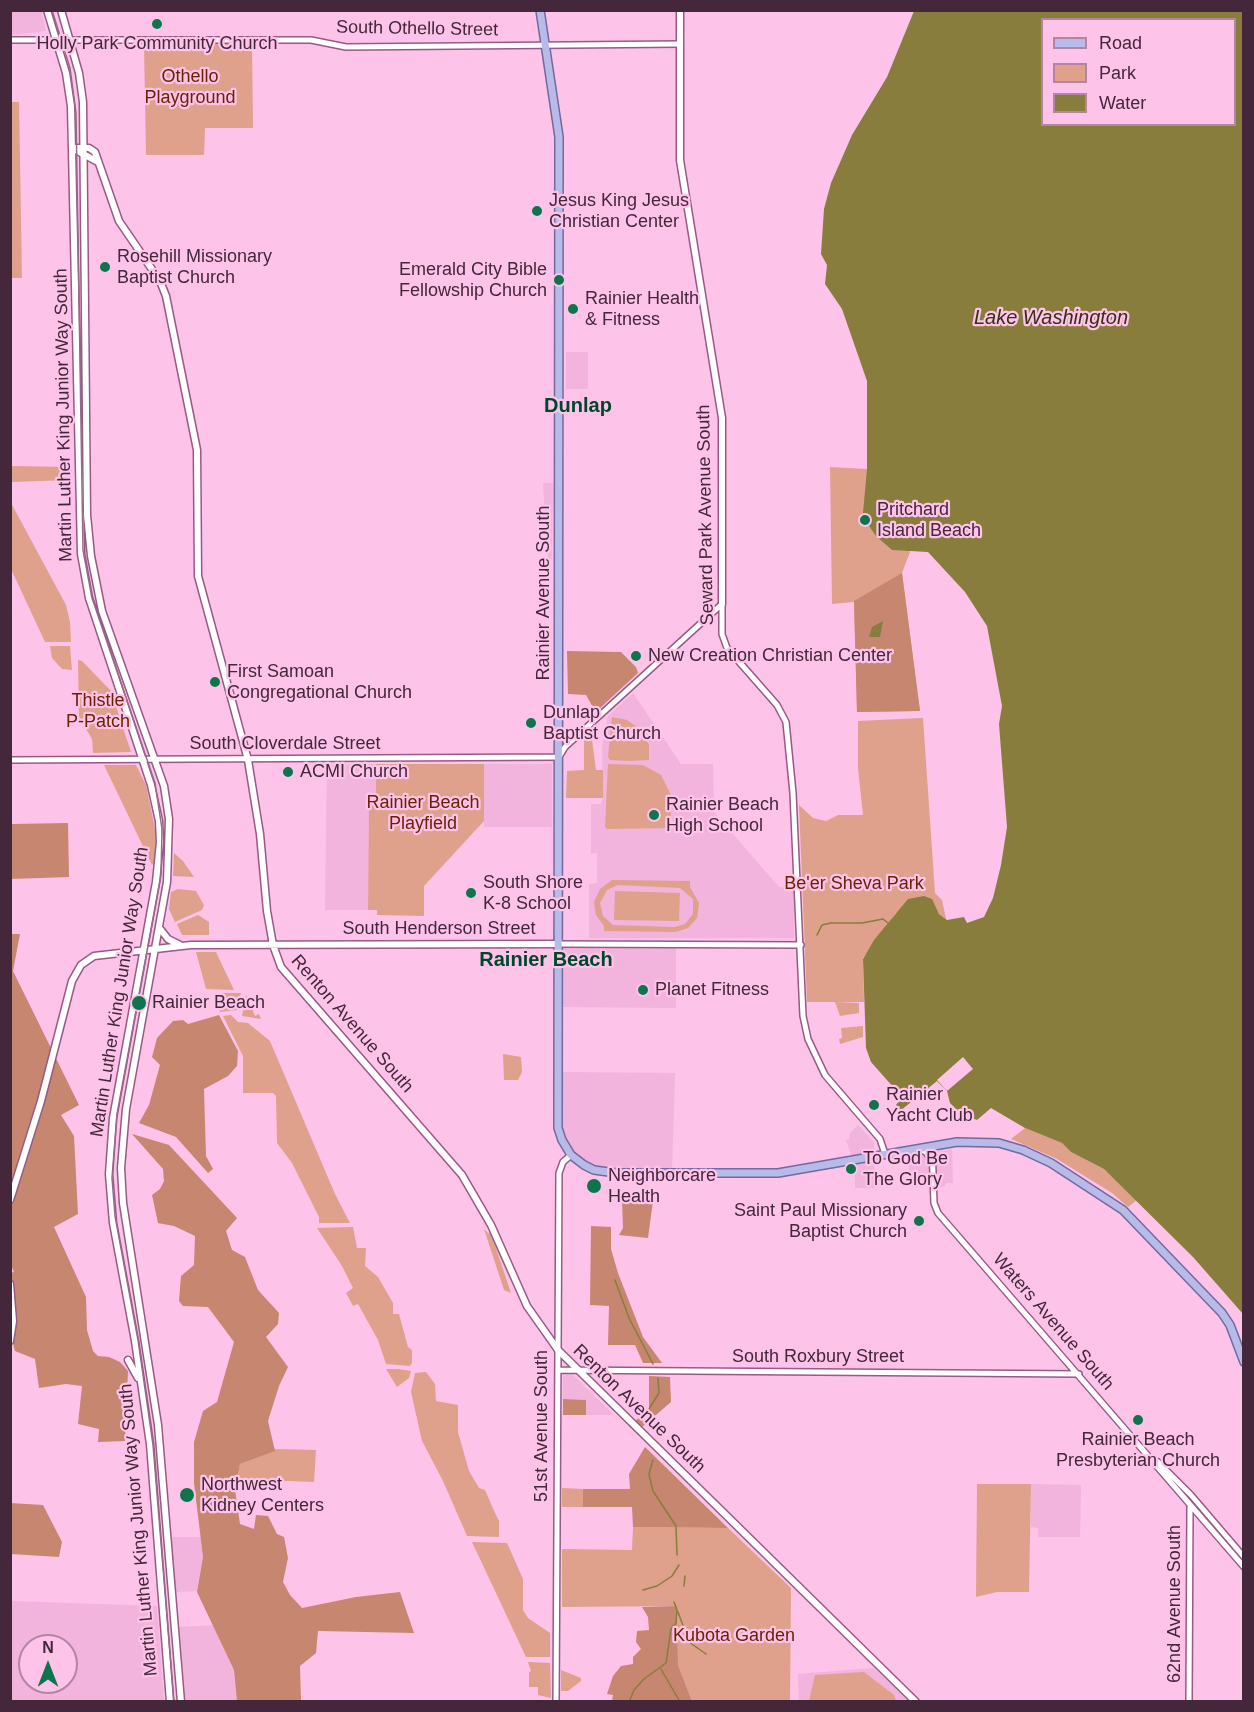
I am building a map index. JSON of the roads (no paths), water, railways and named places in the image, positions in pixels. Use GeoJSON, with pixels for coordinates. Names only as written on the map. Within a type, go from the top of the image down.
{"type":"FeatureCollection","features":[{"type":"Feature","properties":{"kind":"main road","name":"Martin Luther King Junior Way South"},"geometry":{"type":"LineString","coordinates":[[47,10],[69,87],[81,554],[89,598],[155,798],[160,842],[156,882],[113,1118],[109,1174],[113,1223],[141,1384],[152,1464],[170,1701]]}},
{"type":"Feature","properties":{"kind":"main road","name":"Martin Luther King Junior Way South"},"geometry":{"type":"LineString","coordinates":[[61,10],[82,96],[87,515],[91,556],[102,611],[166,796],[170,838],[160,930],[126,1109],[121,1168],[123,1203],[157,1415],[181,1701]]}},
{"type":"Feature","properties":{"kind":"main road","name":"Rainier Avenue South"},"geometry":{"type":"LineString","coordinates":[[540,10],[559,137],[558,1128],[571,1155]]}},
{"type":"Feature","properties":{"kind":"main road","name":"Seward Park Avenue South"},"geometry":{"type":"LineString","coordinates":[[680,10],[680,160],[722,418],[722,604]]}},
{"type":"Feature","properties":{"kind":"main road"},"geometry":{"type":"LineString","coordinates":[[72,148],[84,147]]}},
{"type":"Feature","properties":{"kind":"main road","name":"Renton Avenue South"},"geometry":{"type":"LineString","coordinates":[[84,147],[95,152],[119,221],[160,281],[166,296],[197,450],[198,576],[248,760],[273,945],[281,967],[293,984],[462,1175],[491,1225],[527,1306],[558,1350],[916,1701]]}},
{"type":"Feature","properties":{"kind":"main road"},"geometry":{"type":"LineString","coordinates":[[72,148],[83,156],[98,162]]}},
{"type":"Feature","properties":{"kind":"main road"},"geometry":{"type":"LineString","coordinates":[[160,930],[168,939],[181,945]]}},
{"type":"Feature","properties":{"kind":"main road","name":"South Henderson Street"},"geometry":{"type":"LineString","coordinates":[[10,1200],[41,1101],[72,981],[81,965],[102,953],[181,945],[559,944]]}},
{"type":"Feature","properties":{"kind":"main road"},"geometry":{"type":"LineString","coordinates":[[571,1155],[594,1170],[616,1173],[778,1173],[932,1146],[972,1142],[1011,1146],[1051,1163],[1110,1199],[1221,1312],[1230,1325],[1244,1362]]}},
{"type":"Feature","properties":{"kind":"main road"},"geometry":{"type":"LineString","coordinates":[[10,1284],[13,1321],[10,1341]]}},
{"type":"Feature","properties":{"kind":"main road"},"geometry":{"type":"LineString","coordinates":[[128,1360],[141,1384]]}},
{"type":"Feature","properties":{"kind":"street","name":"South Othello Street"},"geometry":{"type":"LineString","coordinates":[[10,40],[310,40],[346,47],[680,44]]}},
{"type":"Feature","properties":{"kind":"street"},"geometry":{"type":"LineString","coordinates":[[559,757],[565,747],[722,604]]}},
{"type":"Feature","properties":{"kind":"street","name":"Seward Park Avenue South"},"geometry":{"type":"LineString","coordinates":[[722,604],[722,634],[726,648],[777,705],[786,723],[793,793],[803,1016],[810,1047],[825,1075],[880,1138],[885,1154]]}},
{"type":"Feature","properties":{"kind":"street","name":"South Cloverdale Street"},"geometry":{"type":"LineString","coordinates":[[10,760],[559,757]]}},
{"type":"Feature","properties":{"kind":"street","name":"South Henderson Street"},"geometry":{"type":"LineString","coordinates":[[559,944],[801,945]]}},
{"type":"Feature","properties":{"kind":"street"},"geometry":{"type":"LineString","coordinates":[[932,1146],[934,1168]]}},
{"type":"Feature","properties":{"kind":"street"},"geometry":{"type":"LineString","coordinates":[[914,1149],[930,1157],[934,1168]]}},
{"type":"Feature","properties":{"kind":"street","name":"51st Avenue South"},"geometry":{"type":"LineString","coordinates":[[556,1701],[559,1173],[561,1165],[571,1155]]}},
{"type":"Feature","properties":{"kind":"street","name":"Waters Avenue South"},"geometry":{"type":"LineString","coordinates":[[934,1168],[934,1203],[938,1213],[1154,1460],[1191,1495],[1244,1557]]}},
{"type":"Feature","properties":{"kind":"street","name":"South Roxbury Street"},"geometry":{"type":"LineString","coordinates":[[558,1370],[1079,1374]]}},
{"type":"Feature","properties":{"kind":"street"},"geometry":{"type":"LineString","coordinates":[[589,1381],[594,1370]]}},
{"type":"Feature","properties":{"kind":"street","name":"Waters Avenue South"},"geometry":{"type":"LineString","coordinates":[[1154,1460],[1165,1479],[1244,1567]]}},
{"type":"Feature","properties":{"kind":"street","name":"62nd Avenue South"},"geometry":{"type":"LineString","coordinates":[[1189,1701],[1190,1507]]}},
{"type":"Feature","properties":{"kind":"water","name":"Lake Washington"},"geometry":{"type":"Polygon","coordinates":[[[914,11],[1243,11],[1243,1314],[1193,1257],[1104,1169],[1071,1152],[1062,1143],[1025,1128],[991,1108],[977,1120],[960,1113],[950,1103],[947,1091],[937,1081],[900,1111],[896,1105],[902,1097],[871,1062],[866,1048],[863,959],[874,940],[908,899],[924,896],[932,899],[939,914],[947,920],[964,917],[967,923],[984,917],[993,898],[1007,827],[999,724],[1002,706],[987,626],[965,592],[928,552],[892,550],[876,536],[863,513],[867,469],[867,381],[842,309],[825,284],[827,265],[821,254],[824,209],[831,183],[852,135],[887,77],[914,11]]]}},
{"type":"Feature","properties":{"kind":"water"},"geometry":{"type":"Polygon","coordinates":[[[883,621],[880,637],[869,637],[872,627],[883,621]]]}},
{"type":"Feature","properties":{"kind":"waterway"},"geometry":{"type":"LineString","coordinates":[[817,935],[822,925],[831,923],[862,923],[883,919],[888,923]]}},
{"type":"Feature","properties":{"kind":"waterway"},"geometry":{"type":"LineString","coordinates":[[615,1280],[629,1318],[653,1364]]}},
{"type":"Feature","properties":{"kind":"waterway"},"geometry":{"type":"LineString","coordinates":[[648,1424],[649,1409],[659,1393],[658,1378]]}},
{"type":"Feature","properties":{"kind":"waterway"},"geometry":{"type":"LineString","coordinates":[[653,1460],[649,1474],[653,1491],[676,1526],[677,1555]]}},
{"type":"Feature","properties":{"kind":"waterway"},"geometry":{"type":"LineString","coordinates":[[643,1590],[657,1586],[672,1576],[679,1565]]}},
{"type":"Feature","properties":{"kind":"waterway"},"geometry":{"type":"LineString","coordinates":[[684,1586],[685,1576]]}},
{"type":"Feature","properties":{"kind":"waterway"},"geometry":{"type":"LineString","coordinates":[[629,1702],[634,1690],[644,1679],[666,1663],[671,1629],[676,1623],[677,1610],[674,1602]]}},
{"type":"Feature","properties":{"kind":"waterway"},"geometry":{"type":"LineString","coordinates":[[678,1612],[689,1642],[706,1654]]}},
{"type":"Feature","properties":{"kind":"waterway"},"geometry":{"type":"LineString","coordinates":[[661,1669],[680,1702]]}},
{"type":"Feature","properties":{"kind":"tram line"},"geometry":{"type":"LineString","coordinates":[[52,10],[70,68],[76,113],[83,550],[92,598],[155,783],[162,829],[161,875],[117,1114],[112,1178],[115,1216],[138,1340],[153,1445],[174,1702]]}},
{"type":"Feature","properties":{"kind":"place","name":"Holly Park Community Church"},"geometry":{"type":"Point","coordinates":[157,24]}},
{"type":"Feature","properties":{"kind":"place","name":"Jesus King Jesus Christian Center"},"geometry":{"type":"Point","coordinates":[537,211]}},
{"type":"Feature","properties":{"kind":"place","name":"Rosehill Missionary Baptist Church"},"geometry":{"type":"Point","coordinates":[105,267]}},
{"type":"Feature","properties":{"kind":"place","name":"Emerald City Bible Fellowship Church"},"geometry":{"type":"Point","coordinates":[559,280]}},
{"type":"Feature","properties":{"kind":"place","name":"Rainier Health & Fitness"},"geometry":{"type":"Point","coordinates":[573,309]}},
{"type":"Feature","properties":{"kind":"place","name":"Pritchard Island Beach"},"geometry":{"type":"Point","coordinates":[865,520]}},
{"type":"Feature","properties":{"kind":"place","name":"New Creation Christian Center"},"geometry":{"type":"Point","coordinates":[636,656]}},
{"type":"Feature","properties":{"kind":"place","name":"First Samoan Congregational Church"},"geometry":{"type":"Point","coordinates":[215,682]}},
{"type":"Feature","properties":{"kind":"place","name":"Dunlap Baptist Church"},"geometry":{"type":"Point","coordinates":[531,723]}},
{"type":"Feature","properties":{"kind":"place","name":"ACMI Church"},"geometry":{"type":"Point","coordinates":[288,772]}},
{"type":"Feature","properties":{"kind":"place","name":"Rainier Beach High School"},"geometry":{"type":"Point","coordinates":[654,815]}},
{"type":"Feature","properties":{"kind":"place","name":"South Shore K-8 School"},"geometry":{"type":"Point","coordinates":[471,893]}},
{"type":"Feature","properties":{"kind":"place","name":"Planet Fitness"},"geometry":{"type":"Point","coordinates":[643,990]}},
{"type":"Feature","properties":{"kind":"place","name":"Rainier Beach"},"geometry":{"type":"Point","coordinates":[139,1003]}},
{"type":"Feature","properties":{"kind":"place","name":"Rainier Yacht Club"},"geometry":{"type":"Point","coordinates":[874,1105]}},
{"type":"Feature","properties":{"kind":"place","name":"To God Be The Glory"},"geometry":{"type":"Point","coordinates":[851,1169]}},
{"type":"Feature","properties":{"kind":"place","name":"Neighborcare Health"},"geometry":{"type":"Point","coordinates":[594,1186]}},
{"type":"Feature","properties":{"kind":"place","name":"Saint Paul Missionary Baptist Church"},"geometry":{"type":"Point","coordinates":[919,1221]}},
{"type":"Feature","properties":{"kind":"place","name":"Rainier Beach Presbyterian Church"},"geometry":{"type":"Point","coordinates":[1138,1420]}},
{"type":"Feature","properties":{"kind":"place","name":"Northwest Kidney Centers"},"geometry":{"type":"Point","coordinates":[187,1495]}},
{"type":"Feature","properties":{"kind":"district","name":"Dunlap"},"geometry":{"type":"Point","coordinates":[578,406]}},
{"type":"Feature","properties":{"kind":"district","name":"Rainier Beach"},"geometry":{"type":"Point","coordinates":[546,960]}},
{"type":"Feature","properties":{"kind":"park label","name":"Othello Playground"},"geometry":{"type":"Point","coordinates":[190,88]}},
{"type":"Feature","properties":{"kind":"park label","name":"Thistle P-Patch"},"geometry":{"type":"Point","coordinates":[98,711]}},
{"type":"Feature","properties":{"kind":"park label","name":"Rainier Beach Playfield"},"geometry":{"type":"Point","coordinates":[423,813]}},
{"type":"Feature","properties":{"kind":"park label","name":"Be'er Sheva Park"},"geometry":{"type":"Point","coordinates":[854,884]}},
{"type":"Feature","properties":{"kind":"park label","name":"Kubota Garden"},"geometry":{"type":"Point","coordinates":[734,1636]}}]}
